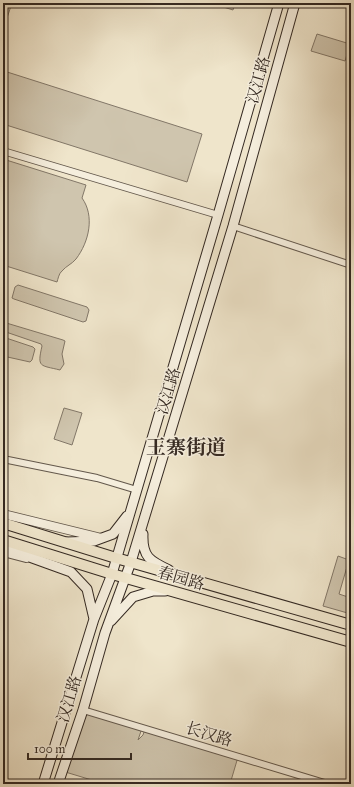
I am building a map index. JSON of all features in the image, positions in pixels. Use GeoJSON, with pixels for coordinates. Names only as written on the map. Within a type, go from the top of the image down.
{"type":"FeatureCollection","features":[{"type":"Feature","properties":{"kind":"main road","name":"汉江路"},"geometry":{"type":"LineString","coordinates":[[43,784],[94,619],[112,574],[279,3]]}},
{"type":"Feature","properties":{"kind":"main road","name":"汉江路"},"geometry":{"type":"LineString","coordinates":[[58,784],[108,625],[126,578],[145,517],[233,226],[292,14],[297,3]]}},
{"type":"Feature","properties":{"kind":"main road"},"geometry":{"type":"LineString","coordinates":[[65,542],[94,540],[113,534],[129,514]]}},
{"type":"Feature","properties":{"kind":"main road"},"geometry":{"type":"LineString","coordinates":[[145,517],[143,545],[150,560],[182,577]]}},
{"type":"Feature","properties":{"kind":"main road","name":"春园路"},"geometry":{"type":"LineString","coordinates":[[3,523],[116,558],[351,625]]}},
{"type":"Feature","properties":{"kind":"main road","name":"春园路"},"geometry":{"type":"LineString","coordinates":[[3,540],[112,574],[351,642]]}},
{"type":"Feature","properties":{"kind":"main road"},"geometry":{"type":"LineString","coordinates":[[3,543],[24,555],[71,572],[87,589],[94,619]]}},
{"type":"Feature","properties":{"kind":"main road"},"geometry":{"type":"LineString","coordinates":[[108,625],[133,597],[153,591],[174,591]]}},
{"type":"Feature","properties":{"kind":"street"},"geometry":{"type":"LineString","coordinates":[[3,150],[218,215]]}},
{"type":"Feature","properties":{"kind":"street"},"geometry":{"type":"LineString","coordinates":[[233,226],[351,265]]}},
{"type":"Feature","properties":{"kind":"street"},"geometry":{"type":"LineString","coordinates":[[3,459],[97,478],[137,490]]}},
{"type":"Feature","properties":{"kind":"street"},"geometry":{"type":"LineString","coordinates":[[3,514],[102,538]]}},
{"type":"Feature","properties":{"kind":"street"},"geometry":{"type":"LineString","coordinates":[[3,552],[44,562]]}},
{"type":"Feature","properties":{"kind":"street","name":"长汉路"},"geometry":{"type":"LineString","coordinates":[[82,710],[328,784]]}},
{"type":"Feature","properties":{"kind":"shaded area"},"geometry":{"type":"Polygon","coordinates":[[[4,3],[12,3],[3,30],[3,7],[4,3]]]}},
{"type":"Feature","properties":{"kind":"shaded area"},"geometry":{"type":"Polygon","coordinates":[[[218,3],[235,3],[233,10],[217,5],[218,3]]]}},
{"type":"Feature","properties":{"kind":"shaded area"},"geometry":{"type":"Polygon","coordinates":[[[317,34],[350,44],[345,61],[311,51],[317,34]]]}},
{"type":"Feature","properties":{"kind":"shaded area"},"geometry":{"type":"Polygon","coordinates":[[[4,71],[202,134],[187,182],[3,124],[4,71]]]}},
{"type":"Feature","properties":{"kind":"shaded area"},"geometry":{"type":"Polygon","coordinates":[[[3,159],[86,185],[82,198],[88,213],[89,229],[87,237],[81,252],[74,261],[61,272],[57,282],[3,265],[3,159]]]}},
{"type":"Feature","properties":{"kind":"shaded area"},"geometry":{"type":"Polygon","coordinates":[[[18,285],[87,307],[89,310],[86,321],[83,322],[12,298],[15,287],[18,285]]]}},
{"type":"Feature","properties":{"kind":"shaded area"},"geometry":{"type":"Polygon","coordinates":[[[3,322],[65,341],[62,354],[64,364],[60,370],[44,366],[40,362],[41,344],[3,331],[3,322]]]}},
{"type":"Feature","properties":{"kind":"shaded area"},"geometry":{"type":"Polygon","coordinates":[[[3,337],[33,347],[35,349],[32,360],[30,362],[3,356],[3,337]]]}},
{"type":"Feature","properties":{"kind":"shaded area"},"geometry":{"type":"Polygon","coordinates":[[[64,408],[82,413],[72,445],[54,439],[64,408]]]}},
{"type":"Feature","properties":{"kind":"shaded area"},"geometry":{"type":"Polygon","coordinates":[[[338,556],[349,560],[339,594],[351,598],[351,614],[323,606],[338,556]]]}},
{"type":"Feature","properties":{"kind":"shaded area"},"geometry":{"type":"Polygon","coordinates":[[[83,710],[142,728],[138,740],[143,735],[145,729],[238,757],[230,784],[105,784],[62,771],[83,710]]]}},
{"type":"Feature","properties":{"kind":"district","name":"王寨街道"},"geometry":{"type":"Point","coordinates":[186,447]}}]}
